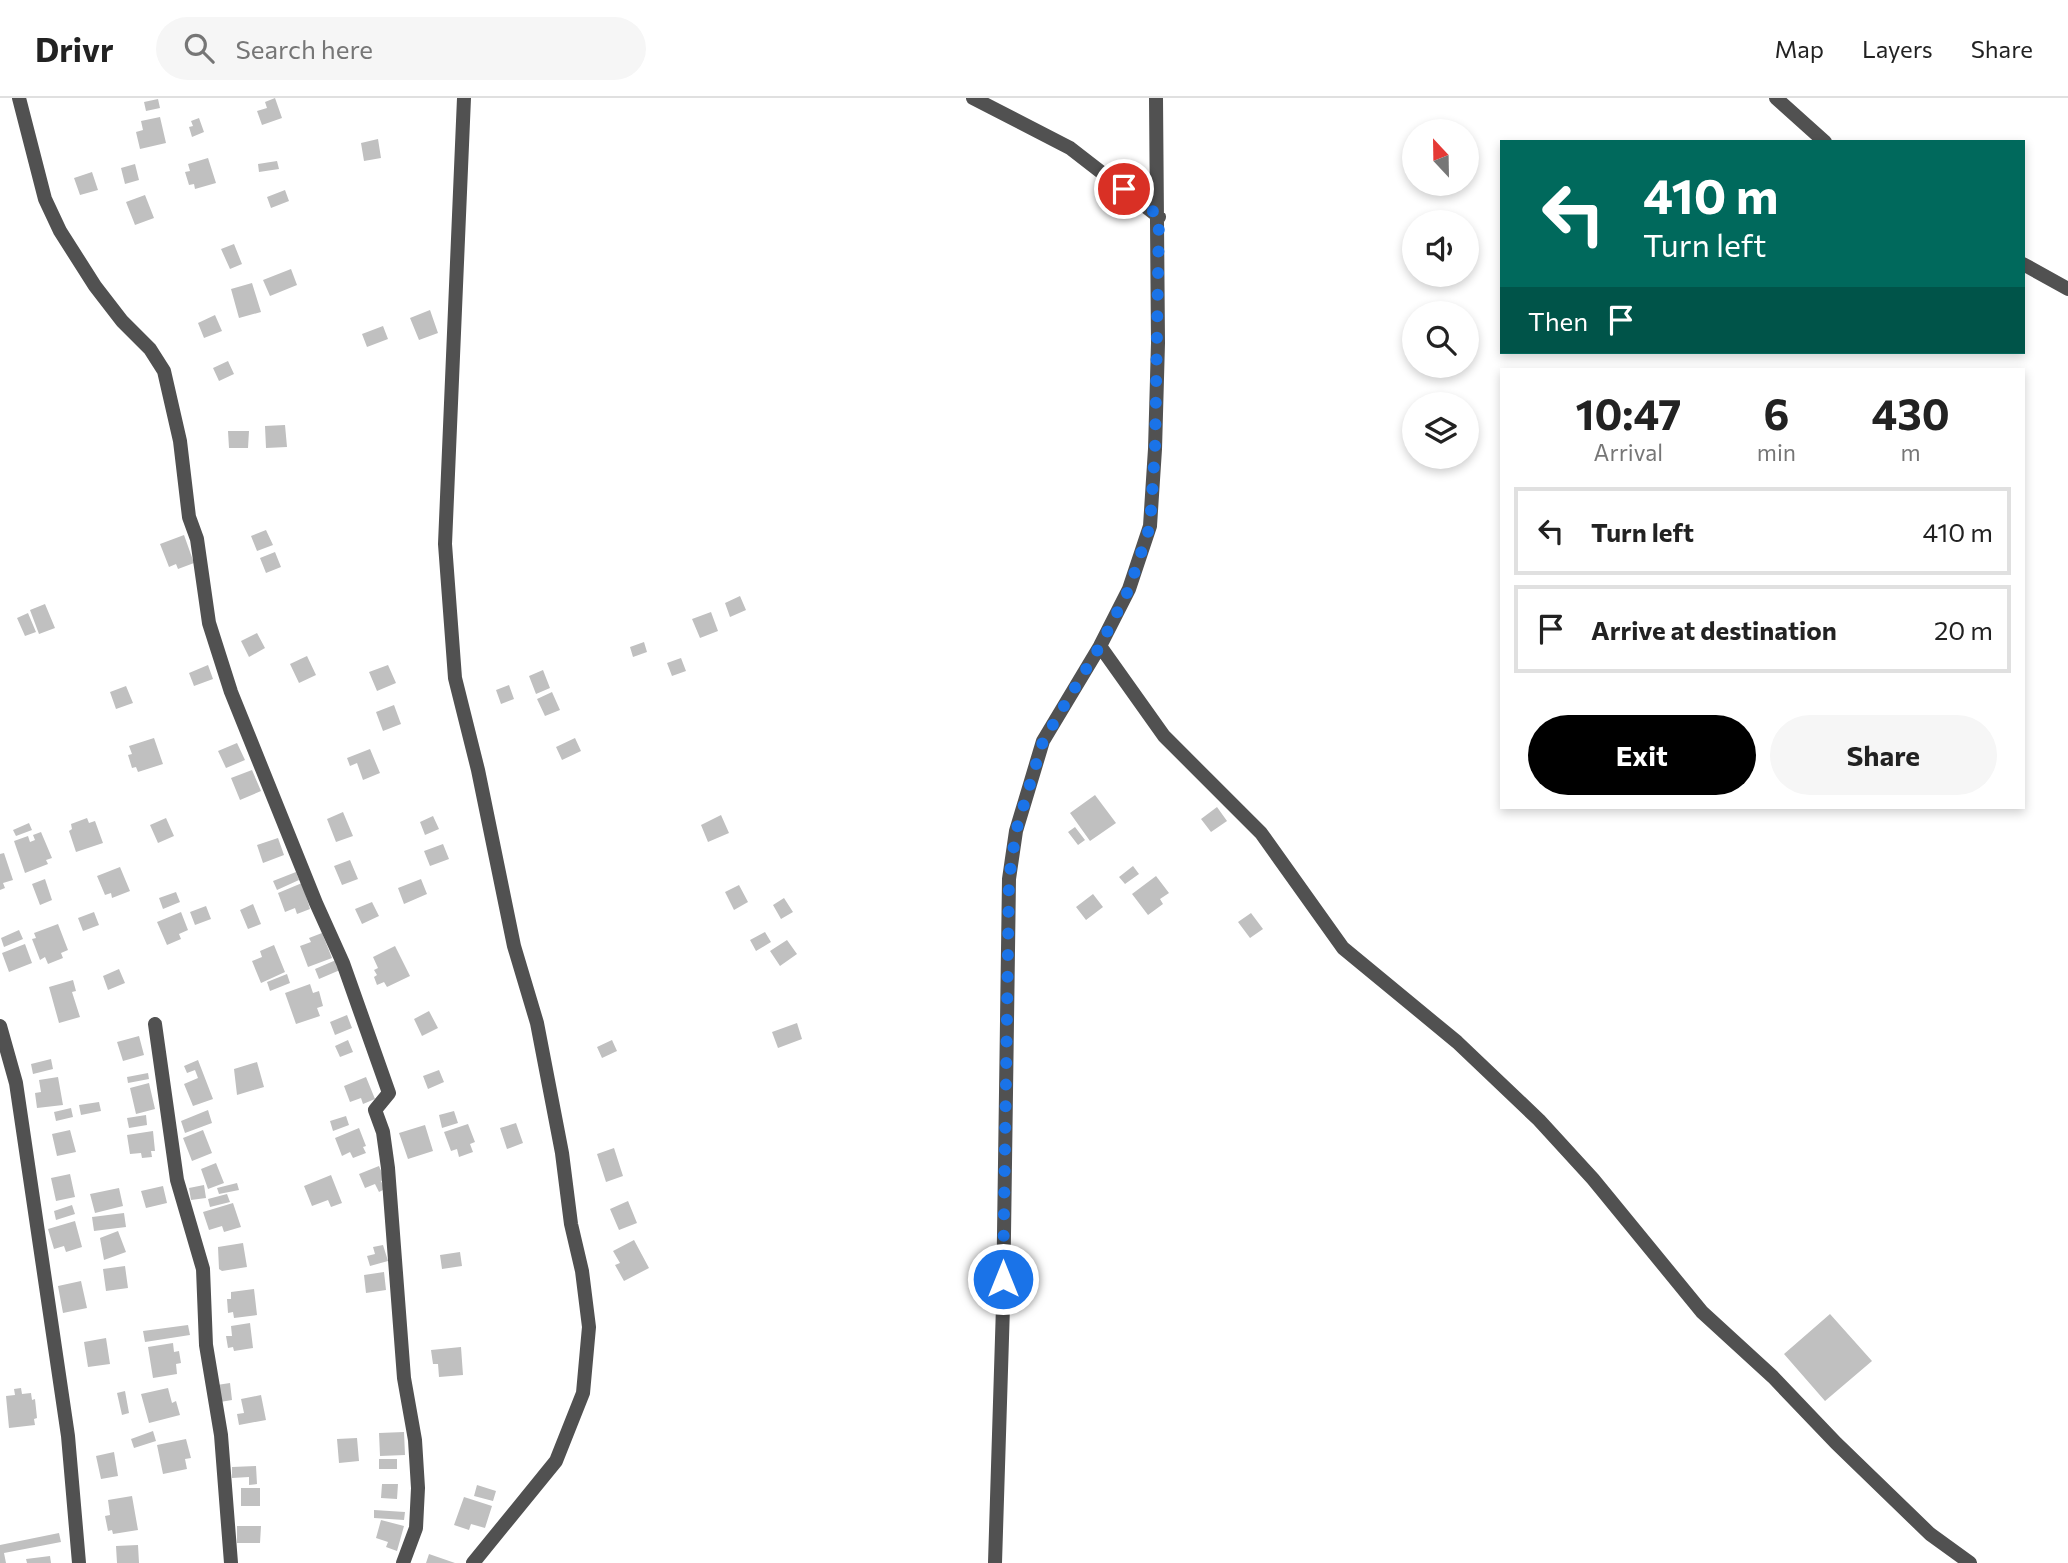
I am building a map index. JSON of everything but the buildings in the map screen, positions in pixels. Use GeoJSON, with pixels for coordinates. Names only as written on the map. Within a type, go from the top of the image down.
{"type":"FeatureCollection","features":[{"type":"Feature","properties":{"kind":"street"},"geometry":{"type":"LineString","coordinates":[[19,98],[45,199],[60,232],[95,286],[122,321],[150,349],[164,371],[180,441],[209,623],[231,692],[343,963],[389,1093],[375,1110],[383,1132],[404,1378],[415,1440],[418,1488],[416,1528],[403,1563]]}},
{"type":"Feature","properties":{"kind":"street"},"geometry":{"type":"LineString","coordinates":[[464,98],[445,544],[454,677],[478,770],[514,946],[537,1023],[562,1153],[570,1224],[582,1270],[589,1327],[583,1393],[556,1461],[473,1563]]}},
{"type":"Feature","properties":{"kind":"street"},"geometry":{"type":"LineString","coordinates":[[974,98],[1018,124],[1070,148],[1159,216]]}},
{"type":"Feature","properties":{"kind":"street"},"geometry":{"type":"LineString","coordinates":[[995,1563],[1003,1306],[1009,879],[1016,831],[1043,741],[1100,646],[1129,589],[1150,526],[1155,449],[1159,216],[1156,98]]}},
{"type":"Feature","properties":{"kind":"street"},"geometry":{"type":"LineString","coordinates":[[1776,98],[1823,140]]}},
{"type":"Feature","properties":{"kind":"street"},"geometry":{"type":"LineString","coordinates":[[2025,265],[2068,289]]}},
{"type":"Feature","properties":{"kind":"street"},"geometry":{"type":"LineString","coordinates":[[1100,646],[1164,736],[1240,809],[1261,833],[1343,948],[1440,1027],[1498,1080],[1593,1179],[1702,1312],[1773,1377],[1836,1443],[1930,1534],[1970,1563]]}},
{"type":"Feature","properties":{"kind":"street"},"geometry":{"type":"LineString","coordinates":[[155,1024],[177,1181],[202,1269],[206,1345],[221,1435],[231,1563]]}},
{"type":"Feature","properties":{"kind":"street"},"geometry":{"type":"LineString","coordinates":[[0,1026],[16,1083],[68,1436],[79,1563]]}},
{"type":"Feature","properties":{"kind":"route"},"geometry":{"type":"LineString","coordinates":[[1003,1279],[1009,879],[1016,831],[1043,741],[1100,646],[1129,589],[1150,526],[1155,449],[1159,216],[1124,189]]}}]}
